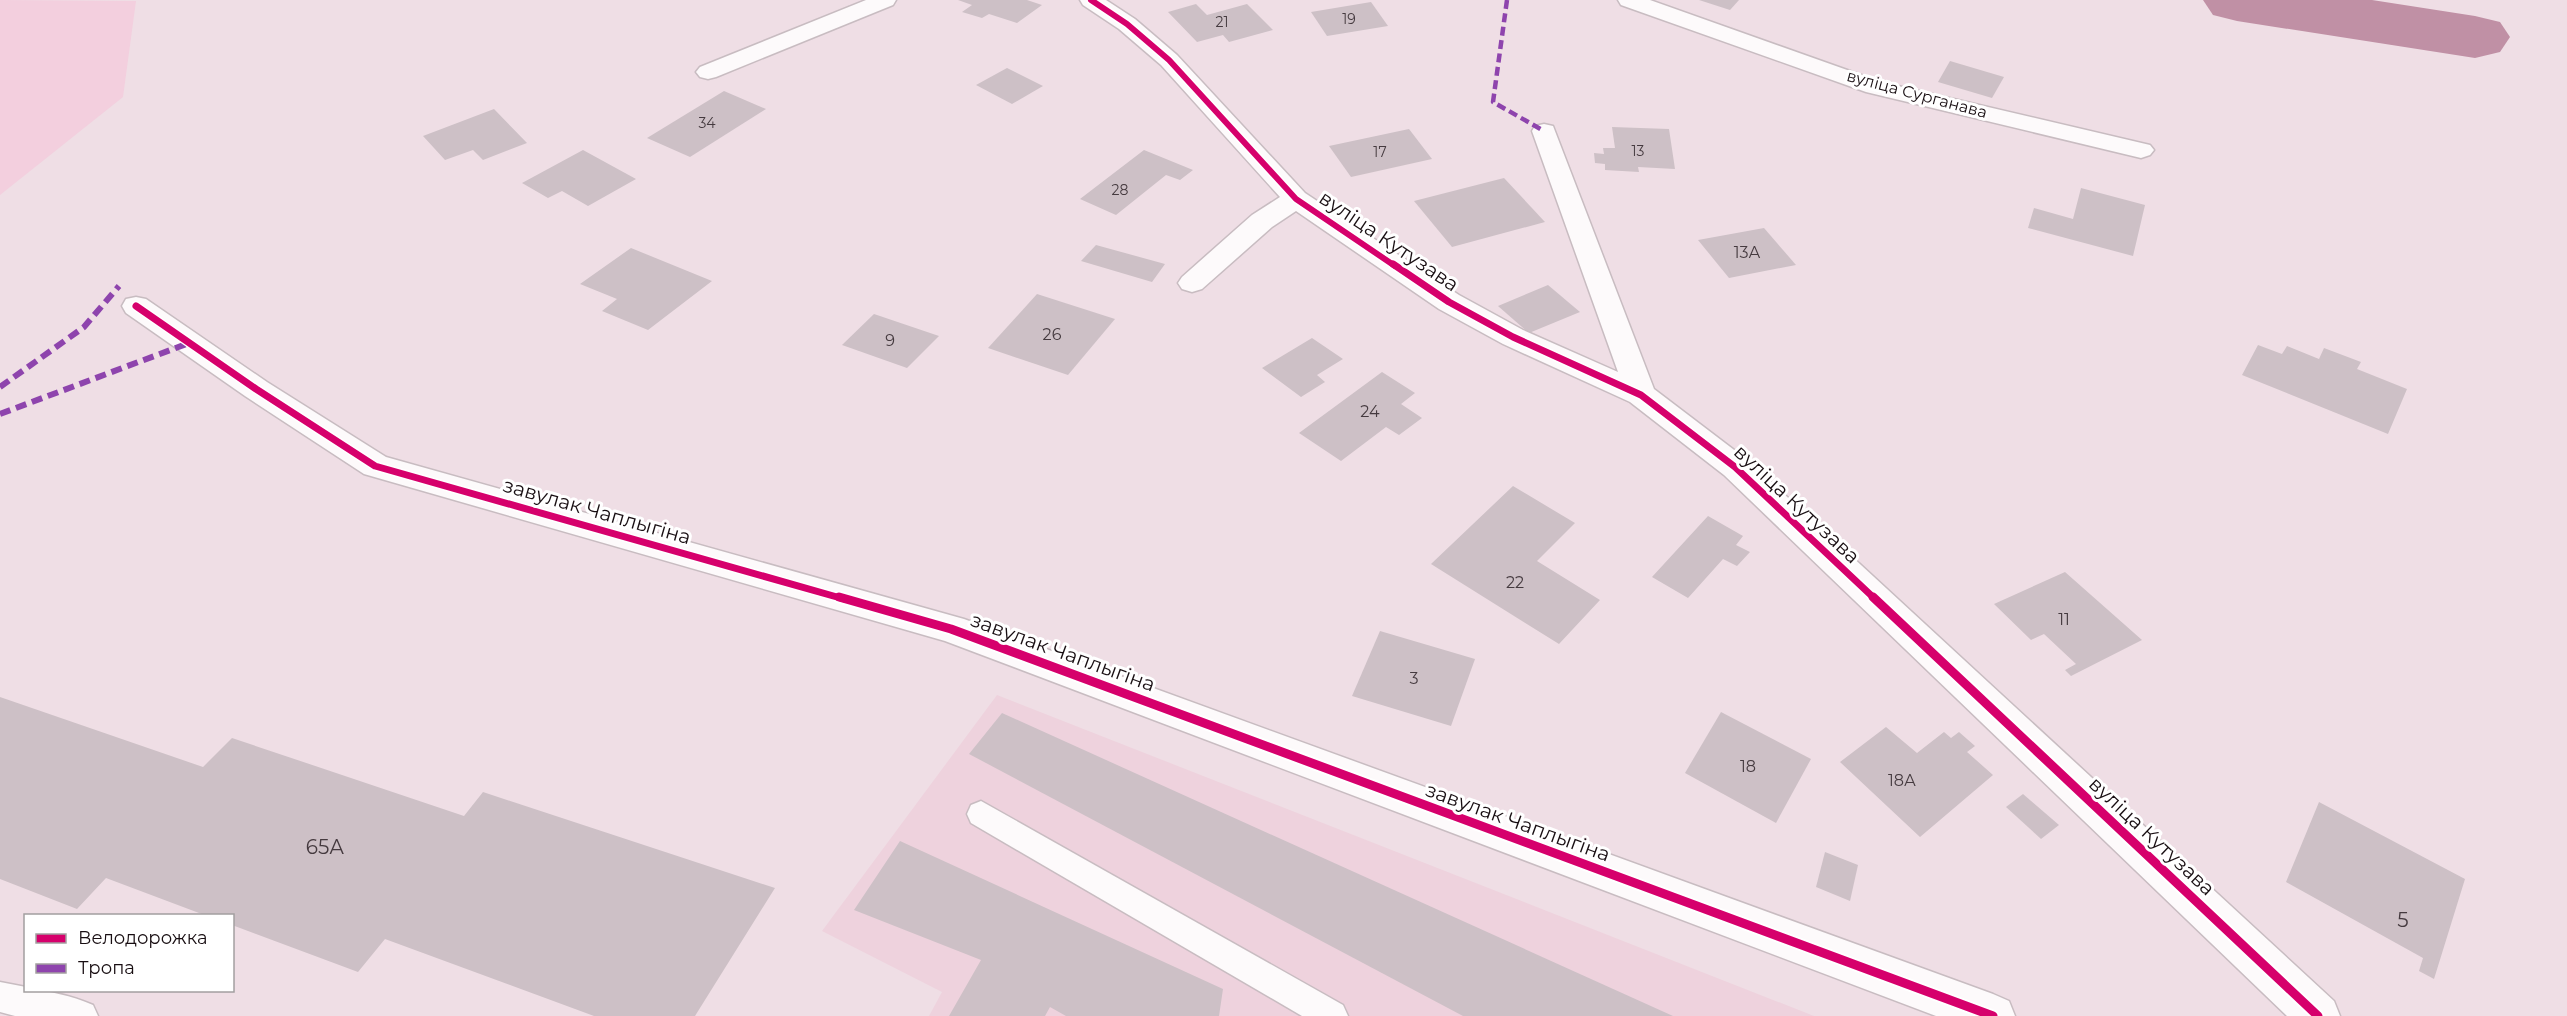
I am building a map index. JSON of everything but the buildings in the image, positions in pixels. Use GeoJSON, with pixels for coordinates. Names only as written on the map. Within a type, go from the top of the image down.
{"type":"FeatureCollection","features":[{"type":"Feature","properties":{"kind":"street"},"geometry":{"type":"LineString","coordinates":[[708,72],[885,0]]}},
{"type":"Feature","properties":{"kind":"street","name":"вуліца Кутузава"},"geometry":{"type":"LineString","coordinates":[[1091,0],[1127,24],[1169,60],[1296,199],[1449,302],[1512,337],[1641,395],[1735,467],[2318,1016]]}},
{"type":"Feature","properties":{"kind":"street","name":"вуліца Сурганава"},"geometry":{"type":"LineString","coordinates":[[1629,0],[1874,87],[2141,150]]}},
{"type":"Feature","properties":{"kind":"street"},"geometry":{"type":"LineString","coordinates":[[1544,131],[1641,395]]}},
{"type":"Feature","properties":{"kind":"street"},"geometry":{"type":"LineString","coordinates":[[1192,283],[1262,221],[1296,199]]}},
{"type":"Feature","properties":{"kind":"street","name":"завулак Чаплыгіна"},"geometry":{"type":"LineString","coordinates":[[136,306],[256,389],[375,466],[951,628],[1993,1016]]}},
{"type":"Feature","properties":{"kind":"lane"},"geometry":{"type":"LineString","coordinates":[[981,814],[1332,1016]]}},
{"type":"Feature","properties":{"kind":"lane"},"geometry":{"type":"LineString","coordinates":[[0,997],[82,1016]]}},
{"type":"Feature","properties":{"kind":"shaded area"},"geometry":{"type":"Polygon","coordinates":[[[0,0],[136,1],[123,97],[0,195],[0,0]]]}},
{"type":"Feature","properties":{"kind":"shaded area"},"geometry":{"type":"Polygon","coordinates":[[[997,695],[1814,1016],[929,1016],[942,992],[822,931],[997,695]]]}},
{"type":"Feature","properties":{"kind":"waterway"},"geometry":{"type":"LineString","coordinates":[[2237,0],[2475,37]]}},
{"type":"Feature","properties":{"kind":"marked path"},"geometry":{"type":"LineString","coordinates":[[1507,0],[1493,102],[1544,131]]}},
{"type":"Feature","properties":{"kind":"marked path"},"geometry":{"type":"LineString","coordinates":[[0,387],[84,327],[119,286]]}},
{"type":"Feature","properties":{"kind":"marked path"},"geometry":{"type":"LineString","coordinates":[[0,414],[189,343]]}},
{"type":"Feature","properties":{"kind":"cycle path"},"geometry":{"type":"LineString","coordinates":[[1091,0],[1127,24],[1169,60],[1296,199],[1449,302],[1513,337],[1641,395],[1735,467],[2318,1016]]}},
{"type":"Feature","properties":{"kind":"cycle path"},"geometry":{"type":"LineString","coordinates":[[136,306],[256,389],[375,466],[951,629],[1993,1016]]}}]}
